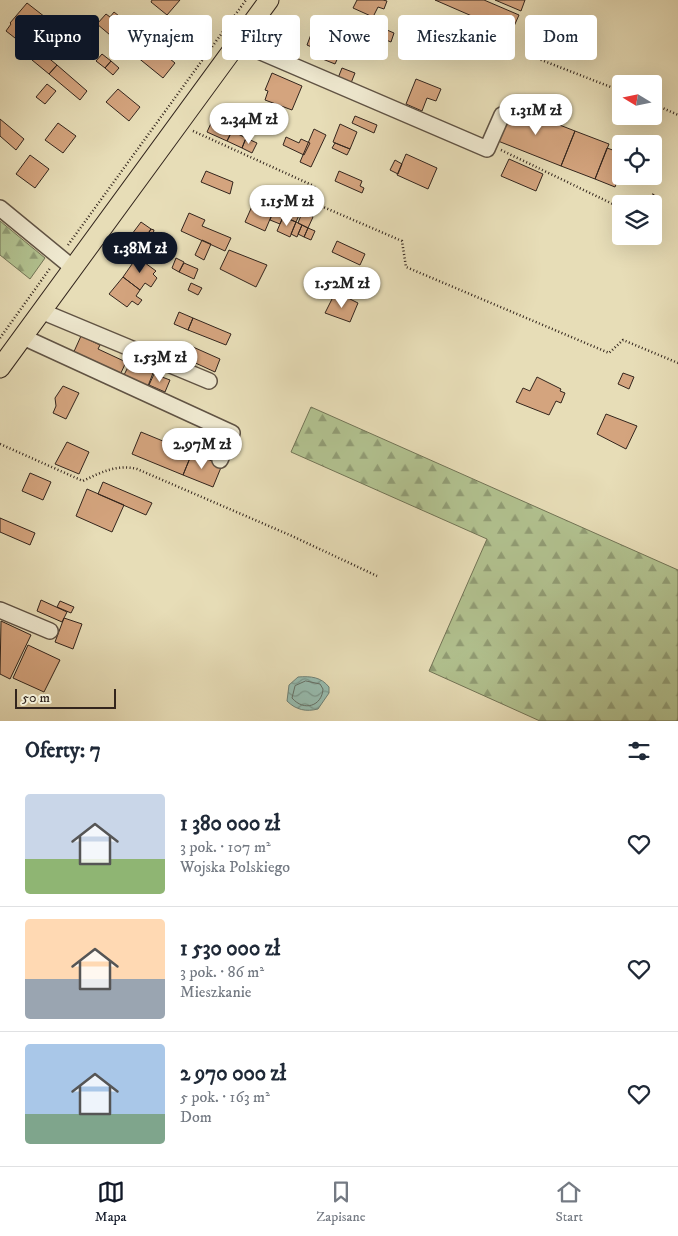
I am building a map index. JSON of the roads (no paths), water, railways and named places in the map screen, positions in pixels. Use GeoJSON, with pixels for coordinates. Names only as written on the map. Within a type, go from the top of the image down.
{"type":"FeatureCollection","features":[{"type":"Feature","properties":{"kind":"main road"},"geometry":{"type":"LineString","coordinates":[[258,15],[269,0]]}},
{"type":"Feature","properties":{"kind":"main road"},"geometry":{"type":"LineString","coordinates":[[0,368],[41,311],[66,262],[179,122],[225,60]]}},
{"type":"Feature","properties":{"kind":"street"},"geometry":{"type":"LineString","coordinates":[[278,60],[487,149],[502,115]]}},
{"type":"Feature","properties":{"kind":"street"},"geometry":{"type":"LineString","coordinates":[[0,208],[66,262]]}},
{"type":"Feature","properties":{"kind":"street"},"geometry":{"type":"LineString","coordinates":[[41,311],[209,380]]}},
{"type":"Feature","properties":{"kind":"street"},"geometry":{"type":"LineString","coordinates":[[23,337],[232,433],[220,460]]}},
{"type":"Feature","properties":{"kind":"street"},"geometry":{"type":"LineString","coordinates":[[0,610],[50,631]]}},
{"type":"Feature","properties":{"kind":"water"},"geometry":{"type":"Polygon","coordinates":[[[298,677],[315,678],[323,681],[329,687],[329,693],[318,709],[301,710],[287,701],[289,685],[298,677]]]}}]}
